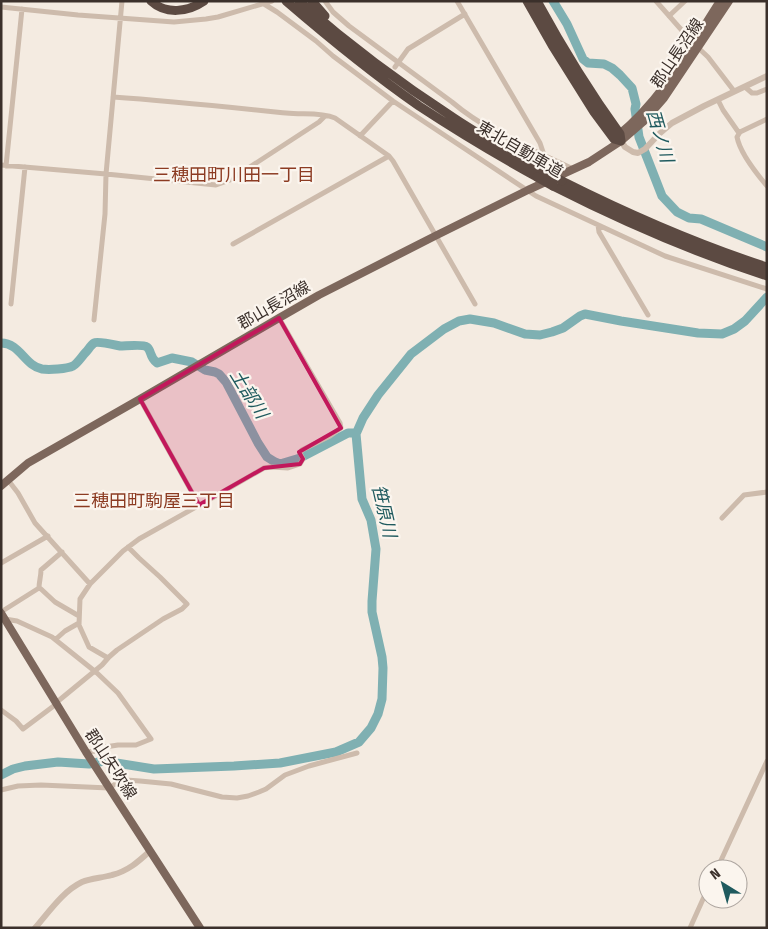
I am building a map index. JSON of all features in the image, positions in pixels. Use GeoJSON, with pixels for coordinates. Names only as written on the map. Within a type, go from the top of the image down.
{"type":"FeatureCollection","features":[{"type":"Feature","properties":{"kind":"highway"},"geometry":{"type":"LineString","coordinates":[[151,1],[160,8],[180,11],[195,7],[204,1]]}},
{"type":"Feature","properties":{"kind":"highway"},"geometry":{"type":"LineString","coordinates":[[161,1],[174,5],[181,5],[192,1]]}},
{"type":"Feature","properties":{"kind":"highway"},"geometry":{"type":"LineString","coordinates":[[279,1],[324,37],[348,52]]}},
{"type":"Feature","properties":{"kind":"highway","name":"東北自動車道"},"geometry":{"type":"LineString","coordinates":[[286,1],[348,52],[418,105],[537,178],[641,228],[695,251],[767,276]]}},
{"type":"Feature","properties":{"kind":"highway","name":"東北自動車道"},"geometry":{"type":"LineString","coordinates":[[299,1],[406,86],[471,129],[546,173],[646,221],[701,244],[767,267]]}},
{"type":"Feature","properties":{"kind":"highway"},"geometry":{"type":"LineString","coordinates":[[312,1],[327,18],[406,86]]}},
{"type":"Feature","properties":{"kind":"highway"},"geometry":{"type":"LineString","coordinates":[[527,1],[572,79],[594,112],[618,138]]}},
{"type":"Feature","properties":{"kind":"highway"},"geometry":{"type":"LineString","coordinates":[[537,1],[553,32],[618,138]]}},
{"type":"Feature","properties":{"kind":"main road","name":"郡山長沼線"},"geometry":{"type":"LineString","coordinates":[[696,45],[720,1]]}},
{"type":"Feature","properties":{"kind":"main road","name":"郡山長沼線"},"geometry":{"type":"LineString","coordinates":[[1,486],[28,463],[319,295],[588,162],[642,118],[728,1]]}},
{"type":"Feature","properties":{"kind":"main road","name":"郡山矢吹線"},"geometry":{"type":"LineString","coordinates":[[2,614],[86,753],[200,928]]}},
{"type":"Feature","properties":{"kind":"street"},"geometry":{"type":"LineString","coordinates":[[94,320],[106,209],[106,174],[122,1]]}},
{"type":"Feature","properties":{"kind":"street"},"geometry":{"type":"LineString","coordinates":[[1,7],[146,20],[186,21],[218,17],[272,1]]}},
{"type":"Feature","properties":{"kind":"street"},"geometry":{"type":"LineString","coordinates":[[325,1],[333,12],[349,26],[397,64],[452,102],[466,114],[481,124],[573,169]]}},
{"type":"Feature","properties":{"kind":"street"},"geometry":{"type":"LineString","coordinates":[[458,1],[540,144],[544,155]]}},
{"type":"Feature","properties":{"kind":"street"},"geometry":{"type":"LineString","coordinates":[[656,1],[708,57],[734,91]]}},
{"type":"Feature","properties":{"kind":"street"},"geometry":{"type":"LineString","coordinates":[[669,16],[685,1]]}},
{"type":"Feature","properties":{"kind":"street"},"geometry":{"type":"LineString","coordinates":[[264,4],[316,41],[333,56],[379,87],[393,101],[544,200],[665,256],[767,289]]}},
{"type":"Feature","properties":{"kind":"street"},"geometry":{"type":"LineString","coordinates":[[22,9],[4,165],[214,185],[222,184],[319,122],[325,116]]}},
{"type":"Feature","properties":{"kind":"street"},"geometry":{"type":"LineString","coordinates":[[397,64],[408,49],[465,14]]}},
{"type":"Feature","properties":{"kind":"street"},"geometry":{"type":"LineString","coordinates":[[618,138],[626,147],[638,153],[645,149],[672,123],[767,76]]}},
{"type":"Feature","properties":{"kind":"street"},"geometry":{"type":"LineString","coordinates":[[745,87],[752,93],[767,89]]}},
{"type":"Feature","properties":{"kind":"street"},"geometry":{"type":"LineString","coordinates":[[114,96],[293,114],[332,116],[340,120],[392,161],[475,304]]}},
{"type":"Feature","properties":{"kind":"street"},"geometry":{"type":"LineString","coordinates":[[718,100],[740,133]]}},
{"type":"Feature","properties":{"kind":"street"},"geometry":{"type":"LineString","coordinates":[[360,136],[393,101]]}},
{"type":"Feature","properties":{"kind":"street"},"geometry":{"type":"LineString","coordinates":[[767,119],[740,133],[737,137],[756,173],[767,186]]}},
{"type":"Feature","properties":{"kind":"street"},"geometry":{"type":"LineString","coordinates":[[233,244],[388,156]]}},
{"type":"Feature","properties":{"kind":"street"},"geometry":{"type":"LineString","coordinates":[[11,304],[25,167]]}},
{"type":"Feature","properties":{"kind":"street"},"geometry":{"type":"LineString","coordinates":[[598,225],[599,232],[648,315]]}},
{"type":"Feature","properties":{"kind":"street"},"geometry":{"type":"LineString","coordinates":[[108,658],[89,647],[78,622],[80,598],[90,584],[128,547],[139,539],[264,468],[288,468],[300,464],[302,450],[341,428],[279,318]]}},
{"type":"Feature","properties":{"kind":"street"},"geometry":{"type":"LineString","coordinates":[[140,399],[199,505]]}},
{"type":"Feature","properties":{"kind":"street"},"geometry":{"type":"LineString","coordinates":[[8,480],[18,493],[35,523],[90,584]]}},
{"type":"Feature","properties":{"kind":"street"},"geometry":{"type":"LineString","coordinates":[[722,518],[744,495],[767,492]]}},
{"type":"Feature","properties":{"kind":"street"},"geometry":{"type":"LineString","coordinates":[[1,563],[48,536]]}},
{"type":"Feature","properties":{"kind":"street"},"geometry":{"type":"LineString","coordinates":[[1,710],[16,720],[23,728],[95,671],[117,650],[163,619],[182,609],[186,604],[128,547]]}},
{"type":"Feature","properties":{"kind":"street"},"geometry":{"type":"LineString","coordinates":[[62,552],[41,570],[41,576],[38,581],[39,588],[55,602],[79,616]]}},
{"type":"Feature","properties":{"kind":"street"},"geometry":{"type":"LineString","coordinates":[[39,588],[2,614],[36,628],[56,639],[95,671],[118,694],[151,739],[137,745],[105,747],[86,753]]}},
{"type":"Feature","properties":{"kind":"street"},"geometry":{"type":"LineString","coordinates":[[56,639],[78,622]]}},
{"type":"Feature","properties":{"kind":"street"},"geometry":{"type":"LineString","coordinates":[[1,790],[18,786],[41,785],[109,787],[120,781],[135,780],[171,784],[222,797],[244,797],[266,789],[285,775],[312,765],[357,754]]}},
{"type":"Feature","properties":{"kind":"street"},"geometry":{"type":"LineString","coordinates":[[722,859],[767,761]]}},
{"type":"Feature","properties":{"kind":"street"},"geometry":{"type":"LineString","coordinates":[[35,928],[67,892],[80,883],[127,870],[150,851]]}},
{"type":"Feature","properties":{"kind":"street"},"geometry":{"type":"LineString","coordinates":[[690,928],[699,909]]}},
{"type":"Feature","properties":{"kind":"highlighted area"},"geometry":{"type":"Polygon","coordinates":[[[279,318],[341,428],[299,452],[303,459],[300,464],[264,468],[199,505],[140,399],[279,318]]]}},
{"type":"Feature","properties":{"kind":"waterway","name":"西ノ川"},"geometry":{"type":"LineString","coordinates":[[553,1],[567,24],[583,59],[588,63],[604,64],[612,68],[632,88],[636,104],[639,137],[662,196],[677,212],[689,218],[701,219],[767,247]]}},
{"type":"Feature","properties":{"kind":"waterway","name":"笹原川"},"geometry":{"type":"LineString","coordinates":[[1,775],[25,766],[58,762],[89,764],[104,761],[154,769],[280,763],[336,752],[359,742],[371,728],[378,714],[382,699],[383,668],[372,612],[376,549],[371,520],[362,499],[356,434],[363,418],[378,395],[411,354],[444,329],[459,321],[470,319],[494,323],[525,334],[540,335],[563,328],[585,314],[698,333],[722,334],[734,329],[745,321],[767,297]]}},
{"type":"Feature","properties":{"kind":"waterway","name":"土部川"},"geometry":{"type":"LineString","coordinates":[[1,343],[8,344],[18,350],[31,364],[42,369],[58,369],[73,366],[94,343],[145,346],[149,349],[157,363],[172,358],[192,362],[205,370],[219,374],[226,382],[267,457],[280,464],[300,458],[348,433],[356,434]]}},
{"type":"Feature","properties":{"kind":"district","name":"三穂田町川田一丁目"},"geometry":{"type":"Point","coordinates":[234,175]}},
{"type":"Feature","properties":{"kind":"district","name":"三穂田町駒屋三丁目"},"geometry":{"type":"Point","coordinates":[154,501]}}]}
